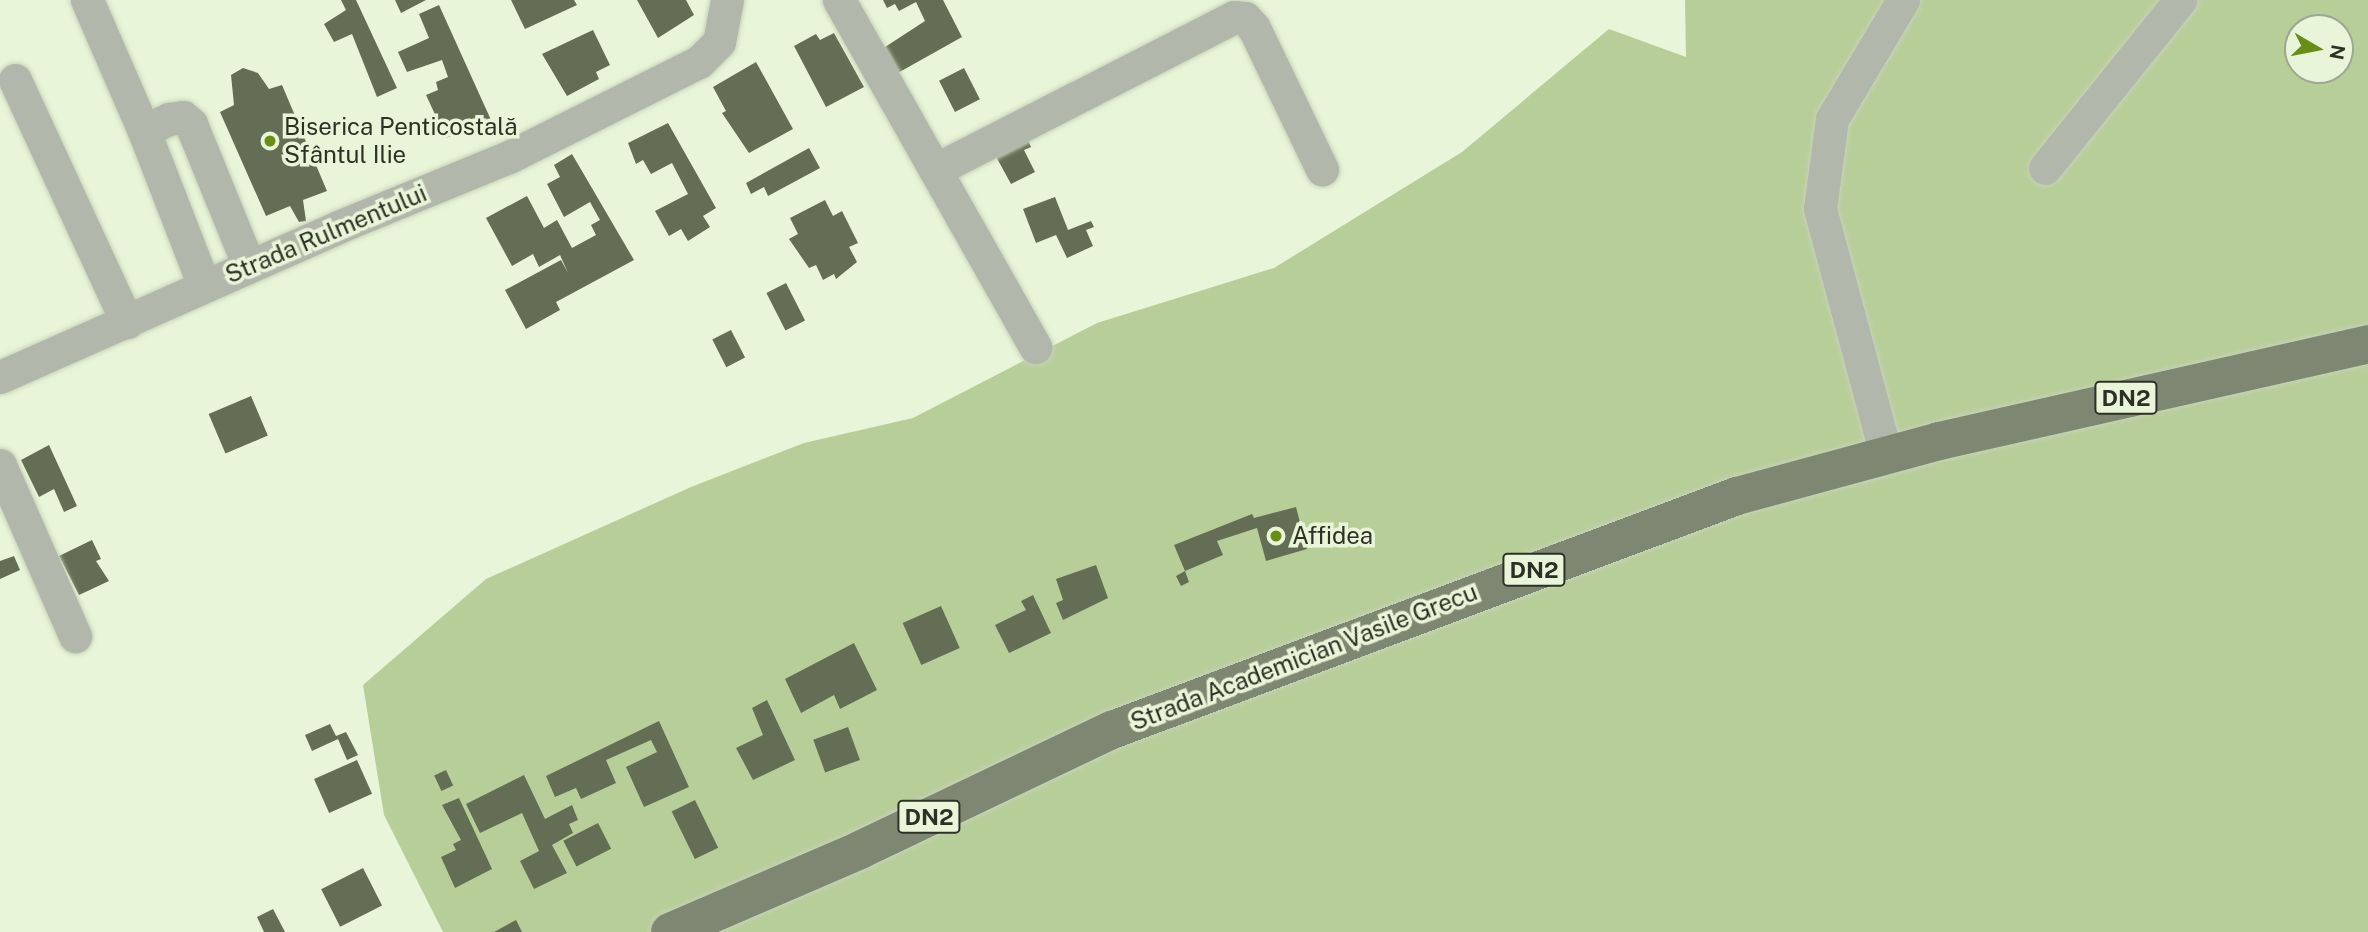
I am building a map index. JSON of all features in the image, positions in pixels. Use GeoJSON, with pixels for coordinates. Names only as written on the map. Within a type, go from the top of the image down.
{"type":"FeatureCollection","features":[{"type":"Feature","properties":{"kind":"main road","name":"Strada Academician Vasile Grecu"},"geometry":{"type":"LineString","coordinates":[[670,932],[1162,710],[1737,496],[1886,455],[2368,344]]}},
{"type":"Feature","properties":{"kind":"street"},"geometry":{"type":"LineString","coordinates":[[87,0],[144,131],[204,286]]}},
{"type":"Feature","properties":{"kind":"street","name":"Strada Rulmentului"},"geometry":{"type":"LineString","coordinates":[[0,377],[249,266],[509,158],[699,62],[719,43],[727,0]]}},
{"type":"Feature","properties":{"kind":"street"},"geometry":{"type":"LineString","coordinates":[[839,0],[1035,347]]}},
{"type":"Feature","properties":{"kind":"street"},"geometry":{"type":"LineString","coordinates":[[1886,455],[1820,209],[1832,118],[1903,0]]}},
{"type":"Feature","properties":{"kind":"street"},"geometry":{"type":"LineString","coordinates":[[2045,168],[2180,0]]}},
{"type":"Feature","properties":{"kind":"street"},"geometry":{"type":"LineString","coordinates":[[935,170],[1234,17],[1245,18],[1254,27],[1322,169]]}},
{"type":"Feature","properties":{"kind":"street"},"geometry":{"type":"LineString","coordinates":[[15,79],[127,322]]}},
{"type":"Feature","properties":{"kind":"street"},"geometry":{"type":"LineString","coordinates":[[144,131],[169,119],[183,117],[191,124],[249,266]]}},
{"type":"Feature","properties":{"kind":"street"},"geometry":{"type":"LineString","coordinates":[[0,465],[75,636]]}},
{"type":"Feature","properties":{"kind":"green space"},"geometry":{"type":"Polygon","coordinates":[[[1685,0],[2368,0],[2368,932],[443,932],[384,815],[363,685],[486,579],[691,487],[804,443],[913,418],[1097,323],[1274,268],[1462,152],[1609,29],[1686,57],[1685,0]]]}},
{"type":"Feature","properties":{"kind":"building"},"geometry":{"type":"Polygon","coordinates":[[[341,0],[356,0],[397,88],[377,97],[352,34],[334,42],[324,24],[346,10],[341,0]]]}},
{"type":"Feature","properties":{"kind":"building"},"geometry":{"type":"Polygon","coordinates":[[[395,0],[426,0],[401,13],[395,0]]]}},
{"type":"Feature","properties":{"kind":"building"},"geometry":{"type":"Polygon","coordinates":[[[511,0],[574,0],[577,5],[525,29],[511,0]]]}},
{"type":"Feature","properties":{"kind":"building"},"geometry":{"type":"Polygon","coordinates":[[[637,0],[686,0],[694,15],[658,38],[637,0]]]}},
{"type":"Feature","properties":{"kind":"building"},"geometry":{"type":"Polygon","coordinates":[[[883,0],[943,0],[962,37],[896,74],[882,49],[925,21],[916,2],[899,11],[895,4],[887,8],[883,0]]]}},
{"type":"Feature","properties":{"kind":"building"},"geometry":{"type":"Polygon","coordinates":[[[439,5],[491,120],[446,138],[426,95],[438,90],[436,82],[448,77],[442,60],[407,72],[398,52],[429,38],[419,14],[439,5]]]}},
{"type":"Feature","properties":{"kind":"building"},"geometry":{"type":"Polygon","coordinates":[[[593,30],[610,65],[596,72],[599,79],[567,96],[542,54],[593,30]]]}},
{"type":"Feature","properties":{"kind":"building"},"geometry":{"type":"Polygon","coordinates":[[[834,33],[864,87],[826,107],[794,46],[816,34],[820,40],[834,33]]]}},
{"type":"Feature","properties":{"kind":"building"},"geometry":{"type":"Polygon","coordinates":[[[756,62],[793,129],[749,153],[722,113],[726,111],[713,87],[756,62]]]}},
{"type":"Feature","properties":{"kind":"building","name":"Biserica Penticostală Sfântul Ilie"},"geometry":{"type":"Polygon","coordinates":[[[243,68],[258,73],[269,89],[282,85],[327,191],[303,200],[306,221],[299,222],[290,206],[266,216],[220,112],[234,105],[231,75],[243,68]]]}},
{"type":"Feature","properties":{"kind":"building"},"geometry":{"type":"Polygon","coordinates":[[[964,68],[980,99],[955,112],[939,81],[964,68]]]}},
{"type":"Feature","properties":{"kind":"building"},"geometry":{"type":"Polygon","coordinates":[[[668,123],[716,208],[703,216],[710,227],[688,241],[681,229],[669,236],[655,211],[688,194],[672,163],[651,174],[643,160],[636,164],[628,143],[668,123]]]}},
{"type":"Feature","properties":{"kind":"building"},"geometry":{"type":"Polygon","coordinates":[[[1025,133],[1031,147],[1024,150],[1035,172],[1011,184],[993,151],[1025,133]]]}},
{"type":"Feature","properties":{"kind":"building"},"geometry":{"type":"Polygon","coordinates":[[[809,148],[820,168],[768,196],[764,187],[751,194],[746,183],[809,148]]]}},
{"type":"Feature","properties":{"kind":"building"},"geometry":{"type":"Polygon","coordinates":[[[572,154],[634,260],[556,302],[560,310],[526,329],[505,290],[561,260],[568,273],[560,255],[539,267],[533,254],[512,266],[486,218],[527,196],[544,228],[557,220],[572,248],[596,235],[591,225],[600,220],[590,202],[564,217],[547,184],[560,177],[554,165],[572,154]]]}},
{"type":"Feature","properties":{"kind":"building"},"geometry":{"type":"Polygon","coordinates":[[[1055,197],[1068,230],[1091,221],[1094,227],[1086,230],[1093,246],[1067,258],[1056,235],[1036,243],[1023,209],[1055,197]]]}},
{"type":"Feature","properties":{"kind":"building"},"geometry":{"type":"Polygon","coordinates":[[[825,200],[833,216],[842,211],[858,243],[849,247],[857,262],[836,279],[834,274],[823,280],[816,265],[809,268],[789,239],[798,234],[790,218],[825,200]]]}},
{"type":"Feature","properties":{"kind":"building"},"geometry":{"type":"Polygon","coordinates":[[[786,283],[805,320],[785,330],[766,293],[786,283]]]}},
{"type":"Feature","properties":{"kind":"building"},"geometry":{"type":"Polygon","coordinates":[[[731,330],[745,358],[726,367],[712,340],[731,330]]]}},
{"type":"Feature","properties":{"kind":"building"},"geometry":{"type":"Polygon","coordinates":[[[251,396],[268,436],[225,454],[209,414],[251,396]]]}},
{"type":"Feature","properties":{"kind":"building"},"geometry":{"type":"Polygon","coordinates":[[[49,445],[77,506],[64,512],[54,489],[39,497],[21,460],[49,445]]]}},
{"type":"Feature","properties":{"kind":"building"},"geometry":{"type":"Polygon","coordinates":[[[1296,507],[1307,549],[1266,561],[1257,528],[1217,541],[1223,555],[1185,571],[1174,545],[1252,514],[1254,518],[1296,507]]]}},
{"type":"Feature","properties":{"kind":"building"},"geometry":{"type":"Polygon","coordinates":[[[92,540],[101,559],[96,561],[109,581],[79,595],[59,556],[92,540]]]}},
{"type":"Feature","properties":{"kind":"building"},"geometry":{"type":"Polygon","coordinates":[[[14,556],[20,570],[0,579],[0,561],[14,556]]]}},
{"type":"Feature","properties":{"kind":"building"},"geometry":{"type":"Polygon","coordinates":[[[1096,565],[1108,598],[1063,620],[1056,603],[1063,600],[1056,579],[1096,565]]]}},
{"type":"Feature","properties":{"kind":"building"},"geometry":{"type":"Polygon","coordinates":[[[1185,571],[1189,582],[1181,586],[1176,576],[1185,571]]]}},
{"type":"Feature","properties":{"kind":"building"},"geometry":{"type":"Polygon","coordinates":[[[1033,595],[1051,633],[1009,653],[995,625],[1026,610],[1021,601],[1033,595]]]}},
{"type":"Feature","properties":{"kind":"building"},"geometry":{"type":"Polygon","coordinates":[[[941,606],[960,648],[921,665],[903,623],[941,606]]]}},
{"type":"Feature","properties":{"kind":"building"},"geometry":{"type":"Polygon","coordinates":[[[854,643],[877,690],[840,709],[834,695],[801,713],[785,679],[854,643]]]}},
{"type":"Feature","properties":{"kind":"building"},"geometry":{"type":"Polygon","coordinates":[[[767,700],[795,760],[753,780],[736,748],[763,735],[752,708],[767,700]]]}},
{"type":"Feature","properties":{"kind":"building"},"geometry":{"type":"Polygon","coordinates":[[[659,721],[689,787],[644,807],[626,767],[657,752],[651,740],[606,760],[616,783],[581,799],[576,788],[555,797],[546,776],[659,721]]]}},
{"type":"Feature","properties":{"kind":"building"},"geometry":{"type":"Polygon","coordinates":[[[330,724],[336,736],[346,732],[358,755],[347,760],[338,739],[312,751],[305,735],[330,724]]]}},
{"type":"Feature","properties":{"kind":"building"},"geometry":{"type":"Polygon","coordinates":[[[848,727],[860,760],[825,773],[813,740],[848,727]]]}},
{"type":"Feature","properties":{"kind":"building"},"geometry":{"type":"Polygon","coordinates":[[[357,760],[372,794],[329,813],[314,779],[357,760]]]}},
{"type":"Feature","properties":{"kind":"building"},"geometry":{"type":"Polygon","coordinates":[[[446,770],[453,785],[441,791],[434,775],[446,770]]]}},
{"type":"Feature","properties":{"kind":"building"},"geometry":{"type":"Polygon","coordinates":[[[524,775],[545,819],[572,805],[578,820],[569,824],[573,833],[552,845],[567,873],[534,889],[520,861],[539,851],[522,813],[480,833],[466,804],[524,775]]]}},
{"type":"Feature","properties":{"kind":"building"},"geometry":{"type":"Polygon","coordinates":[[[459,798],[492,869],[455,888],[441,857],[456,850],[453,844],[461,840],[442,805],[459,798]]]}},
{"type":"Feature","properties":{"kind":"building"},"geometry":{"type":"Polygon","coordinates":[[[695,800],[718,848],[695,859],[672,811],[695,800]]]}},
{"type":"Feature","properties":{"kind":"building"},"geometry":{"type":"Polygon","coordinates":[[[598,823],[611,849],[576,867],[563,841],[598,823]]]}},
{"type":"Feature","properties":{"kind":"building"},"geometry":{"type":"Polygon","coordinates":[[[363,868],[382,905],[340,927],[321,889],[363,868]]]}},
{"type":"Feature","properties":{"kind":"building"},"geometry":{"type":"Polygon","coordinates":[[[273,909],[285,932],[264,932],[257,917],[273,909]]]}},
{"type":"Feature","properties":{"kind":"building"},"geometry":{"type":"Polygon","coordinates":[[[516,920],[522,932],[494,932],[516,920]]]}},
{"type":"Feature","properties":{"kind":"place","name":"Biserica Penticostală Sfântul Ilie"},"geometry":{"type":"Point","coordinates":[270,141]}},
{"type":"Feature","properties":{"kind":"place","name":"Affidea"},"geometry":{"type":"Point","coordinates":[1276,536]}}]}
